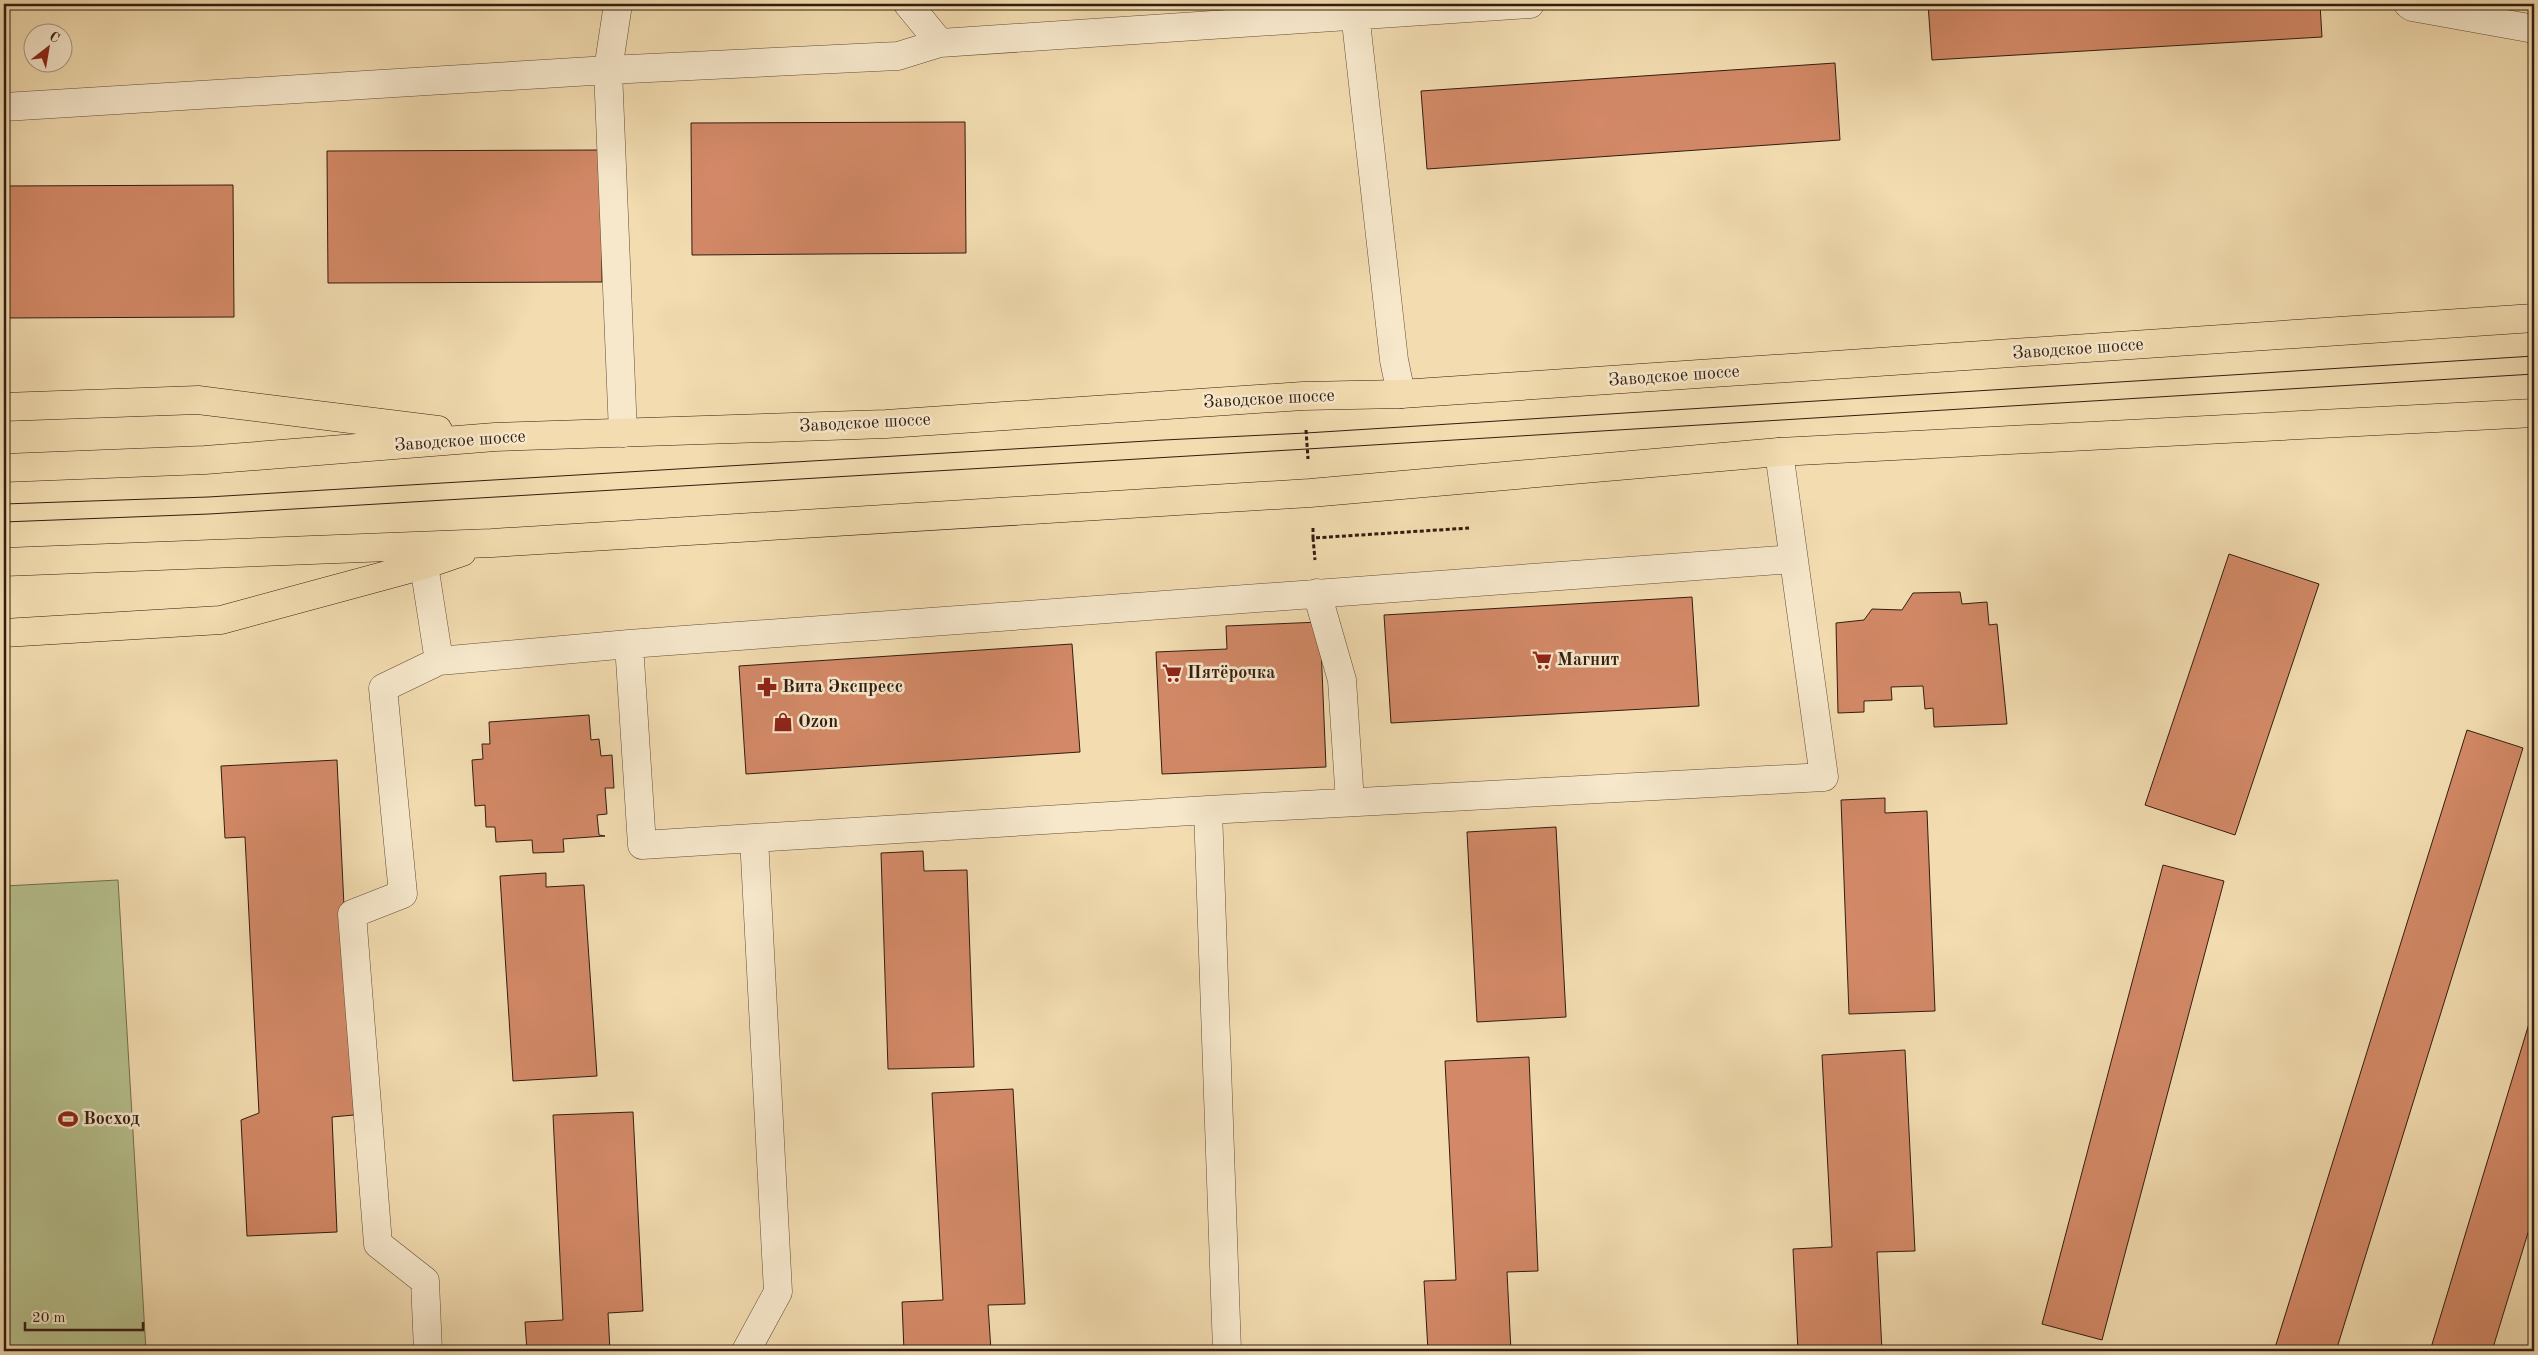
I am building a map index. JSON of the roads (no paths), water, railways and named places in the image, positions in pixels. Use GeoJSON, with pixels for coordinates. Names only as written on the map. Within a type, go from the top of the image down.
{"type":"FeatureCollection","features":[{"type":"Feature","properties":{"kind":"main road","name":"Заводское шоссе"},"geometry":{"type":"LineString","coordinates":[[4,468],[206,460],[495,437],[886,424],[1303,396],[1401,394],[2534,318]]}},
{"type":"Feature","properties":{"kind":"main road"},"geometry":{"type":"LineString","coordinates":[[4,408],[198,400],[495,437]]}},
{"type":"Feature","properties":{"kind":"main road"},"geometry":{"type":"LineString","coordinates":[[4,562],[492,543],[1310,493],[1779,452],[2534,413]]}},
{"type":"Feature","properties":{"kind":"main road"},"geometry":{"type":"LineString","coordinates":[[4,633],[221,620],[424,565],[492,543]]}},
{"type":"Feature","properties":{"kind":"lane"},"geometry":{"type":"LineString","coordinates":[[618,4],[608,70],[623,432]]}},
{"type":"Feature","properties":{"kind":"lane"},"geometry":{"type":"LineString","coordinates":[[908,4],[940,43]]}},
{"type":"Feature","properties":{"kind":"lane"},"geometry":{"type":"LineString","coordinates":[[4,107],[608,70],[898,56],[940,43],[1354,10],[1530,4]]}},
{"type":"Feature","properties":{"kind":"lane"},"geometry":{"type":"LineString","coordinates":[[2408,4],[2412,7],[2534,29]]}},
{"type":"Feature","properties":{"kind":"lane"},"geometry":{"type":"LineString","coordinates":[[1354,10],[1394,360],[1401,394]]}},
{"type":"Feature","properties":{"kind":"lane"},"geometry":{"type":"LineString","coordinates":[[629,644],[642,845],[1208,810],[1824,777],[1779,452]]}},
{"type":"Feature","properties":{"kind":"lane"},"geometry":{"type":"LineString","coordinates":[[428,1351],[425,1281],[378,1244],[352,914],[403,894],[383,688],[439,661],[629,644],[1793,558]]}},
{"type":"Feature","properties":{"kind":"lane"},"geometry":{"type":"LineString","coordinates":[[424,565],[439,661]]}},
{"type":"Feature","properties":{"kind":"lane"},"geometry":{"type":"LineString","coordinates":[[1317,594],[1342,680],[1350,802]]}},
{"type":"Feature","properties":{"kind":"lane"},"geometry":{"type":"LineString","coordinates":[[1208,810],[1227,1351]]}},
{"type":"Feature","properties":{"kind":"lane"},"geometry":{"type":"LineString","coordinates":[[746,1351],[778,1292],[754,838]]}},
{"type":"Feature","properties":{"kind":"tram line"},"geometry":{"type":"LineString","coordinates":[[4,504],[208,497],[1306,433],[2534,356]]}},
{"type":"Feature","properties":{"kind":"tram line"},"geometry":{"type":"LineString","coordinates":[[4,522],[209,514],[2534,374]]}},
{"type":"Feature","properties":{"kind":"place","name":"Магнит"},"geometry":{"type":"Point","coordinates":[1542,660]}},
{"type":"Feature","properties":{"kind":"place","name":"Пятёрочка"},"geometry":{"type":"Point","coordinates":[1172,673]}},
{"type":"Feature","properties":{"kind":"place","name":"Вита Экспресс"},"geometry":{"type":"Point","coordinates":[767,687]}},
{"type":"Feature","properties":{"kind":"place","name":"Ozon"},"geometry":{"type":"Point","coordinates":[783,722]}},
{"type":"Feature","properties":{"kind":"place","name":"Восход"},"geometry":{"type":"Point","coordinates":[68,1119]}}]}
